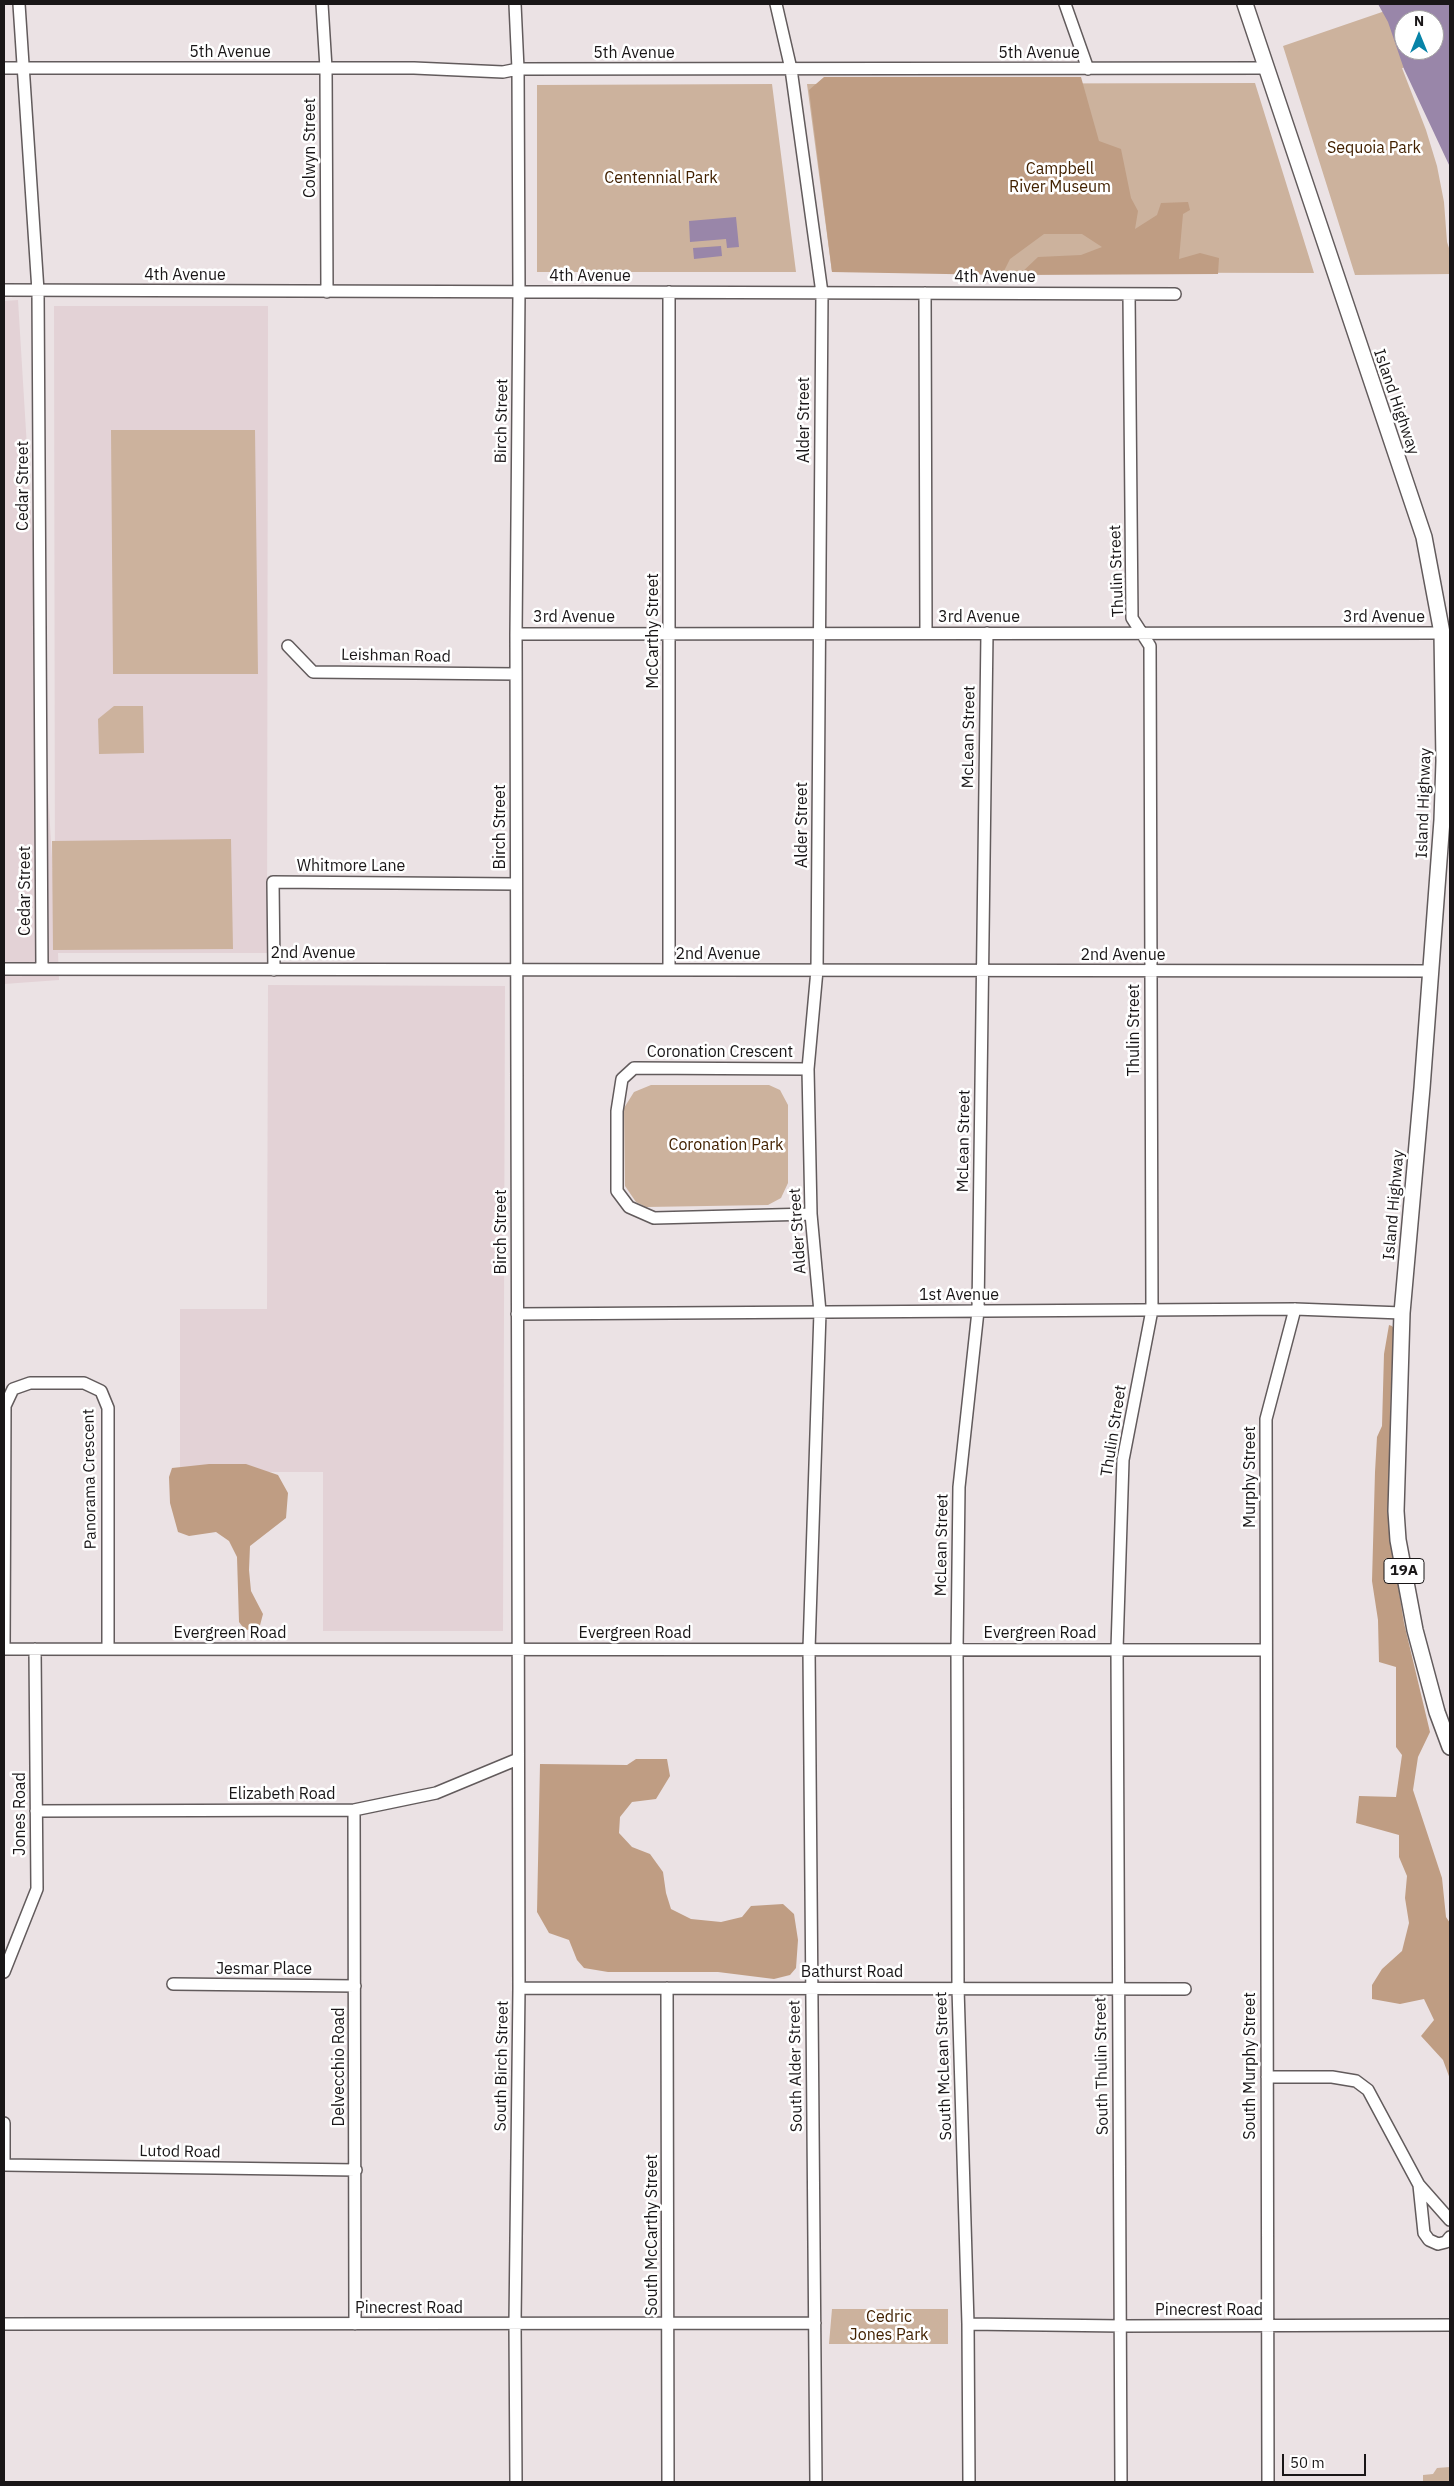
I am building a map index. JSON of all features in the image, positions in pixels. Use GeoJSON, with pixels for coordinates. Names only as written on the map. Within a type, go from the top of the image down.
{"type":"FeatureCollection","features":[{"type":"Feature","properties":{"kind":"main road","name":"Island Highway"},"geometry":{"type":"LineString","coordinates":[[1245,4],[1424,538],[1442,633],[1444,761],[1432,971],[1402,1313],[1398,1540],[1415,1630],[1437,1712],[1450,1747]]}},
{"type":"Feature","properties":{"kind":"street","name":"Cedar Street"},"geometry":{"type":"LineString","coordinates":[[19,4],[38,291],[42,969]]}},
{"type":"Feature","properties":{"kind":"street","name":"Colwyn Street"},"geometry":{"type":"LineString","coordinates":[[322,4],[326,68],[327,292]]}},
{"type":"Feature","properties":{"kind":"street","name":"Birch Street"},"geometry":{"type":"LineString","coordinates":[[515,4],[518,69],[519,292],[516,634],[518,1649]]}},
{"type":"Feature","properties":{"kind":"street","name":"Alder Street"},"geometry":{"type":"LineString","coordinates":[[776,4],[791,69],[822,293],[817,970],[808,1069],[811,1214],[820,1312],[809,1649]]}},
{"type":"Feature","properties":{"kind":"street"},"geometry":{"type":"LineString","coordinates":[[1066,4],[1088,69]]}},
{"type":"Feature","properties":{"kind":"street","name":"5th Avenue"},"geometry":{"type":"LineString","coordinates":[[4,68],[326,68],[503,72],[518,69],[1265,68]]}},
{"type":"Feature","properties":{"kind":"street","name":"4th Avenue"},"geometry":{"type":"LineString","coordinates":[[4,290],[1176,294]]}},
{"type":"Feature","properties":{"kind":"street","name":"McCarthy Street"},"geometry":{"type":"LineString","coordinates":[[669,292],[669,970]]}},
{"type":"Feature","properties":{"kind":"street"},"geometry":{"type":"LineString","coordinates":[[925,293],[926,633]]}},
{"type":"Feature","properties":{"kind":"street","name":"Thulin Street"},"geometry":{"type":"LineString","coordinates":[[1117,1649],[1123,1460],[1152,1310],[1150,646],[1132,618],[1129,294]]}},
{"type":"Feature","properties":{"kind":"street","name":"McLean Street"},"geometry":{"type":"LineString","coordinates":[[957,1649],[959,1488],[978,1311],[987,633]]}},
{"type":"Feature","properties":{"kind":"street","name":"3rd Avenue"},"geometry":{"type":"LineString","coordinates":[[516,634],[1442,633]]}},
{"type":"Feature","properties":{"kind":"street","name":"Leishman Road"},"geometry":{"type":"LineString","coordinates":[[288,646],[313,672],[516,674]]}},
{"type":"Feature","properties":{"kind":"street","name":"Whitmore Lane"},"geometry":{"type":"LineString","coordinates":[[274,970],[273,882],[516,884]]}},
{"type":"Feature","properties":{"kind":"street","name":"2nd Avenue"},"geometry":{"type":"LineString","coordinates":[[4,969],[1432,971]]}},
{"type":"Feature","properties":{"kind":"street","name":"Coronation Crescent"},"geometry":{"type":"LineString","coordinates":[[808,1069],[634,1068],[622,1079],[617,1111],[617,1191],[629,1207],[654,1218],[811,1214]]}},
{"type":"Feature","properties":{"kind":"street","name":"1st Avenue"},"geometry":{"type":"LineString","coordinates":[[517,1314],[1295,1309],[1402,1313]]}},
{"type":"Feature","properties":{"kind":"street","name":"Murphy Street"},"geometry":{"type":"LineString","coordinates":[[1266,1650],[1266,1419],[1295,1309]]}},
{"type":"Feature","properties":{"kind":"street","name":"Panorama Crescent"},"geometry":{"type":"LineString","coordinates":[[4,1649],[5,1406],[13,1389],[30,1383],[84,1383],[102,1391],[108,1408],[108,1649]]}},
{"type":"Feature","properties":{"kind":"street","name":"Evergreen Road"},"geometry":{"type":"LineString","coordinates":[[4,1649],[1266,1650]]}},
{"type":"Feature","properties":{"kind":"street","name":"Jones Road"},"geometry":{"type":"LineString","coordinates":[[4,1972],[37,1889],[35,1649]]}},
{"type":"Feature","properties":{"kind":"street","name":"South Birch Street"},"geometry":{"type":"LineString","coordinates":[[516,2482],[515,2323],[519,1988],[518,1649]]}},
{"type":"Feature","properties":{"kind":"street","name":"South Alder Street"},"geometry":{"type":"LineString","coordinates":[[809,1649],[816,2482]]}},
{"type":"Feature","properties":{"kind":"street","name":"South McLean Street"},"geometry":{"type":"LineString","coordinates":[[957,1649],[958,1988],[968,2324],[969,2482]]}},
{"type":"Feature","properties":{"kind":"street","name":"South Thulin Street"},"geometry":{"type":"LineString","coordinates":[[1117,1649],[1117,1989],[1122,2326],[1121,2482]]}},
{"type":"Feature","properties":{"kind":"street","name":"South Murphy Street"},"geometry":{"type":"LineString","coordinates":[[1266,1650],[1268,2482]]}},
{"type":"Feature","properties":{"kind":"street","name":"Elizabeth Road"},"geometry":{"type":"LineString","coordinates":[[36,1811],[354,1810],[436,1793],[518,1759]]}},
{"type":"Feature","properties":{"kind":"street","name":"Delvecchio Road"},"geometry":{"type":"LineString","coordinates":[[354,1810],[355,2324]]}},
{"type":"Feature","properties":{"kind":"street","name":"Jesmar Place"},"geometry":{"type":"LineString","coordinates":[[173,1984],[355,1986]]}},
{"type":"Feature","properties":{"kind":"street","name":"Bathurst Road"},"geometry":{"type":"LineString","coordinates":[[519,1988],[1185,1989]]}},
{"type":"Feature","properties":{"kind":"street","name":"South McCarthy Street"},"geometry":{"type":"LineString","coordinates":[[668,1988],[668,2482]]}},
{"type":"Feature","properties":{"kind":"street"},"geometry":{"type":"LineString","coordinates":[[1266,2077],[1332,2078],[1356,2081],[1368,2090],[1419,2185],[1450,2220]]}},
{"type":"Feature","properties":{"kind":"street"},"geometry":{"type":"LineString","coordinates":[[4,2123],[4,2166]]}},
{"type":"Feature","properties":{"kind":"street","name":"Lutod Road"},"geometry":{"type":"LineString","coordinates":[[4,2166],[356,2170]]}},
{"type":"Feature","properties":{"kind":"street"},"geometry":{"type":"LineString","coordinates":[[1419,2185],[1424,2233],[1429,2240],[1438,2244],[1446,2242],[1450,2236]]}},
{"type":"Feature","properties":{"kind":"street","name":"Pinecrest Road"},"geometry":{"type":"LineString","coordinates":[[4,2324],[815,2323]]}},
{"type":"Feature","properties":{"kind":"street","name":"Pinecrest Road"},"geometry":{"type":"LineString","coordinates":[[968,2324],[1122,2326],[1450,2325]]}},
{"type":"Feature","properties":{"kind":"shaded area"},"geometry":{"type":"Polygon","coordinates":[[[1378,4],[1450,4],[1450,167],[1401,60],[1444,60],[1444,10],[1394,10],[1394,40],[1388,22],[1378,4]]]}},
{"type":"Feature","properties":{"kind":"shaded area"},"geometry":{"type":"Polygon","coordinates":[[[736,217],[739,247],[727,248],[726,239],[690,242],[689,221],[736,217]]]}},
{"type":"Feature","properties":{"kind":"shaded area"},"geometry":{"type":"Polygon","coordinates":[[[721,246],[722,256],[694,259],[693,248],[721,246]]]}},
{"type":"Feature","properties":{"kind":"shaded area"},"geometry":{"type":"Polygon","coordinates":[[[18,300],[55,907],[54,306],[268,306],[267,953],[58,953],[59,980],[4,984],[4,301],[18,300]]]}},
{"type":"Feature","properties":{"kind":"shaded area"},"geometry":{"type":"Polygon","coordinates":[[[268,985],[505,986],[503,1631],[323,1631],[323,1472],[180,1472],[180,1309],[267,1309],[268,985]]]}},
{"type":"Feature","properties":{"kind":"green space","name":"Sequoia Park"},"geometry":{"type":"Polygon","coordinates":[[[1385,11],[1394,31],[1394,60],[1407,60],[1410,67],[1402,68],[1426,130],[1437,166],[1444,202],[1447,242],[1450,251],[1450,274],[1355,275],[1283,46],[1385,11]]]}},
{"type":"Feature","properties":{"kind":"green space","name":"Campbell River Museum"},"geometry":{"type":"Polygon","coordinates":[[[824,77],[1081,77],[1099,141],[1121,149],[1131,198],[1138,211],[1135,229],[1157,215],[1161,203],[1188,202],[1190,210],[1183,214],[1179,259],[1200,253],[1219,258],[1218,274],[1019,275],[1038,257],[1081,255],[1102,247],[1082,234],[1044,234],[1010,259],[1002,275],[832,272],[809,90],[824,77]]]}},
{"type":"Feature","properties":{"kind":"green space","name":"Campbell River Museum"},"geometry":{"type":"Polygon","coordinates":[[[1255,83],[1314,273],[832,272],[807,84],[1255,83]]]}},
{"type":"Feature","properties":{"kind":"green space","name":"Centennial Park"},"geometry":{"type":"Polygon","coordinates":[[[772,84],[796,272],[537,272],[537,85],[772,84]]]}},
{"type":"Feature","properties":{"kind":"green space"},"geometry":{"type":"Polygon","coordinates":[[[111,430],[255,430],[258,674],[113,674],[111,430]]]}},
{"type":"Feature","properties":{"kind":"green space"},"geometry":{"type":"Polygon","coordinates":[[[114,706],[143,706],[144,753],[99,754],[98,719],[114,706]]]}},
{"type":"Feature","properties":{"kind":"green space"},"geometry":{"type":"Polygon","coordinates":[[[231,839],[233,949],[53,950],[52,841],[231,839]]]}},
{"type":"Feature","properties":{"kind":"green space","name":"Coronation Park"},"geometry":{"type":"Polygon","coordinates":[[[651,1085],[769,1085],[780,1090],[788,1105],[788,1183],[781,1198],[768,1205],[646,1207],[636,1202],[625,1186],[624,1108],[634,1092],[651,1085]]]}},
{"type":"Feature","properties":{"kind":"green space"},"geometry":{"type":"Polygon","coordinates":[[[1389,1325],[1396,1332],[1391,1383],[1389,1529],[1404,1623],[1430,1732],[1418,1757],[1413,1790],[1442,1878],[1446,1917],[1450,1923],[1450,2079],[1443,2060],[1421,2036],[1434,2020],[1424,1999],[1400,2004],[1372,1999],[1372,1985],[1382,1969],[1402,1951],[1409,1923],[1405,1898],[1407,1876],[1399,1857],[1399,1835],[1356,1823],[1359,1796],[1396,1797],[1402,1755],[1396,1747],[1396,1667],[1379,1662],[1378,1620],[1372,1581],[1377,1437],[1382,1426],[1384,1354],[1389,1325]]]}},
{"type":"Feature","properties":{"kind":"green space"},"geometry":{"type":"Polygon","coordinates":[[[209,1464],[246,1464],[278,1475],[288,1493],[286,1518],[250,1546],[249,1570],[251,1591],[263,1614],[259,1629],[245,1630],[239,1622],[237,1557],[229,1541],[216,1532],[189,1536],[178,1532],[170,1503],[169,1477],[172,1468],[209,1464]]]}},
{"type":"Feature","properties":{"kind":"green space"},"geometry":{"type":"Polygon","coordinates":[[[636,1759],[667,1759],[670,1776],[656,1799],[632,1802],[620,1817],[619,1833],[632,1847],[650,1854],[663,1872],[666,1893],[671,1909],[691,1919],[721,1922],[742,1917],[751,1906],[783,1904],[794,1914],[798,1940],[796,1968],[790,1975],[774,1979],[718,1972],[608,1972],[584,1968],[577,1960],[569,1940],[549,1933],[537,1912],[540,1764],[627,1765],[636,1759]]]}},
{"type":"Feature","properties":{"kind":"green space","name":"Cedric Jones Park"},"geometry":{"type":"Polygon","coordinates":[[[832,2309],[948,2309],[948,2344],[829,2344],[832,2309]]]}},
{"type":"Feature","properties":{"kind":"green space"},"geometry":{"type":"Polygon","coordinates":[[[1450,2467],[1450,2482],[1423,2482],[1423,2475],[1433,2474],[1437,2468],[1450,2467]]]}}]}
